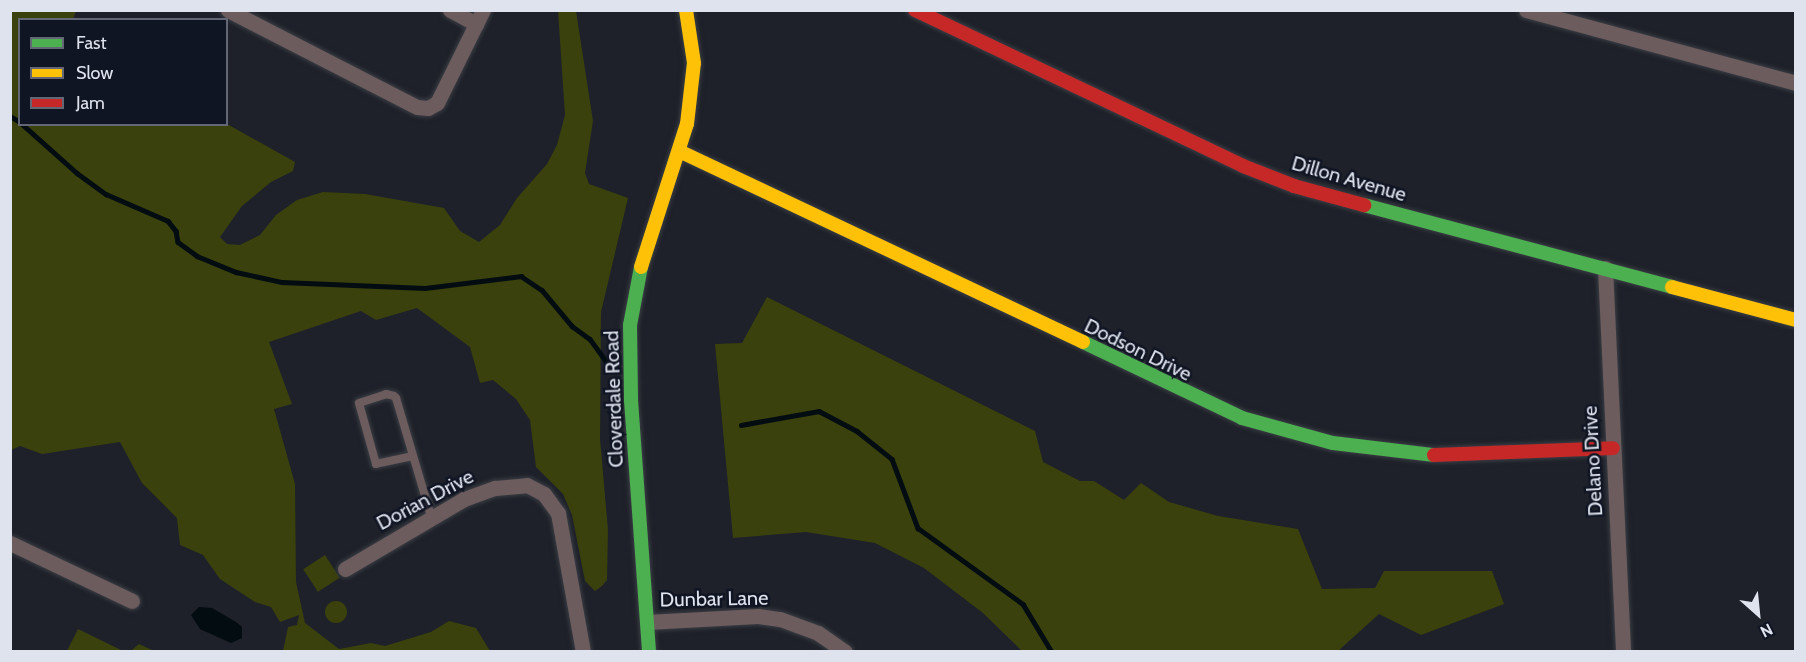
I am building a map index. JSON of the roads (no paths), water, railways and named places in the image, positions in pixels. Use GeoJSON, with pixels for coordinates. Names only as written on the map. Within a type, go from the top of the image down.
{"type":"FeatureCollection","features":[{"type":"Feature","properties":{"kind":"street"},"geometry":{"type":"LineString","coordinates":[[228,10],[417,107],[428,108],[437,103],[479,17],[450,10]]}},
{"type":"Feature","properties":{"kind":"street","name":"Cloverdale Road"},"geometry":{"type":"LineString","coordinates":[[649,651],[631,400],[630,325],[645,244],[679,151],[693,91],[694,63],[687,10]]}},
{"type":"Feature","properties":{"kind":"street","name":"Dillon Avenue"},"geometry":{"type":"LineString","coordinates":[[915,10],[1279,180],[1796,320]]}},
{"type":"Feature","properties":{"kind":"street"},"geometry":{"type":"LineString","coordinates":[[1526,10],[1796,83]]}},
{"type":"Feature","properties":{"kind":"street","name":"Dodson Drive"},"geometry":{"type":"LineString","coordinates":[[679,151],[1198,400],[1276,429],[1333,443],[1426,455],[1613,448]]}},
{"type":"Feature","properties":{"kind":"street","name":"Delano Drive"},"geometry":{"type":"LineString","coordinates":[[1605,268],[1623,651]]}},
{"type":"Feature","properties":{"kind":"street","name":"Dorian Drive"},"geometry":{"type":"LineString","coordinates":[[345,569],[431,516],[479,493],[510,484],[526,485],[544,494],[554,505],[561,523],[583,651]]}},
{"type":"Feature","properties":{"kind":"street"},"geometry":{"type":"LineString","coordinates":[[10,543],[132,601]]}},
{"type":"Feature","properties":{"kind":"street","name":"Dunbar Lane"},"geometry":{"type":"LineString","coordinates":[[647,622],[758,616],[780,619],[818,633],[845,651]]}},
{"type":"Feature","properties":{"kind":"lane"},"geometry":{"type":"LineString","coordinates":[[413,456],[376,464],[359,404],[386,394],[394,396],[413,456],[431,516]]}},
{"type":"Feature","properties":{"kind":"waterway"},"geometry":{"type":"LineString","coordinates":[[10,116],[18,121]]}},
{"type":"Feature","properties":{"kind":"waterway"},"geometry":{"type":"LineString","coordinates":[[24,126],[77,173],[106,194],[168,221],[176,231],[178,242],[197,256],[236,272],[282,282],[425,288],[521,276],[542,290],[572,326],[590,339],[612,369]]}},
{"type":"Feature","properties":{"kind":"waterway"},"geometry":{"type":"LineString","coordinates":[[741,425],[819,411],[857,431],[892,459],[918,528],[1023,604],[1052,652]]}}]}
